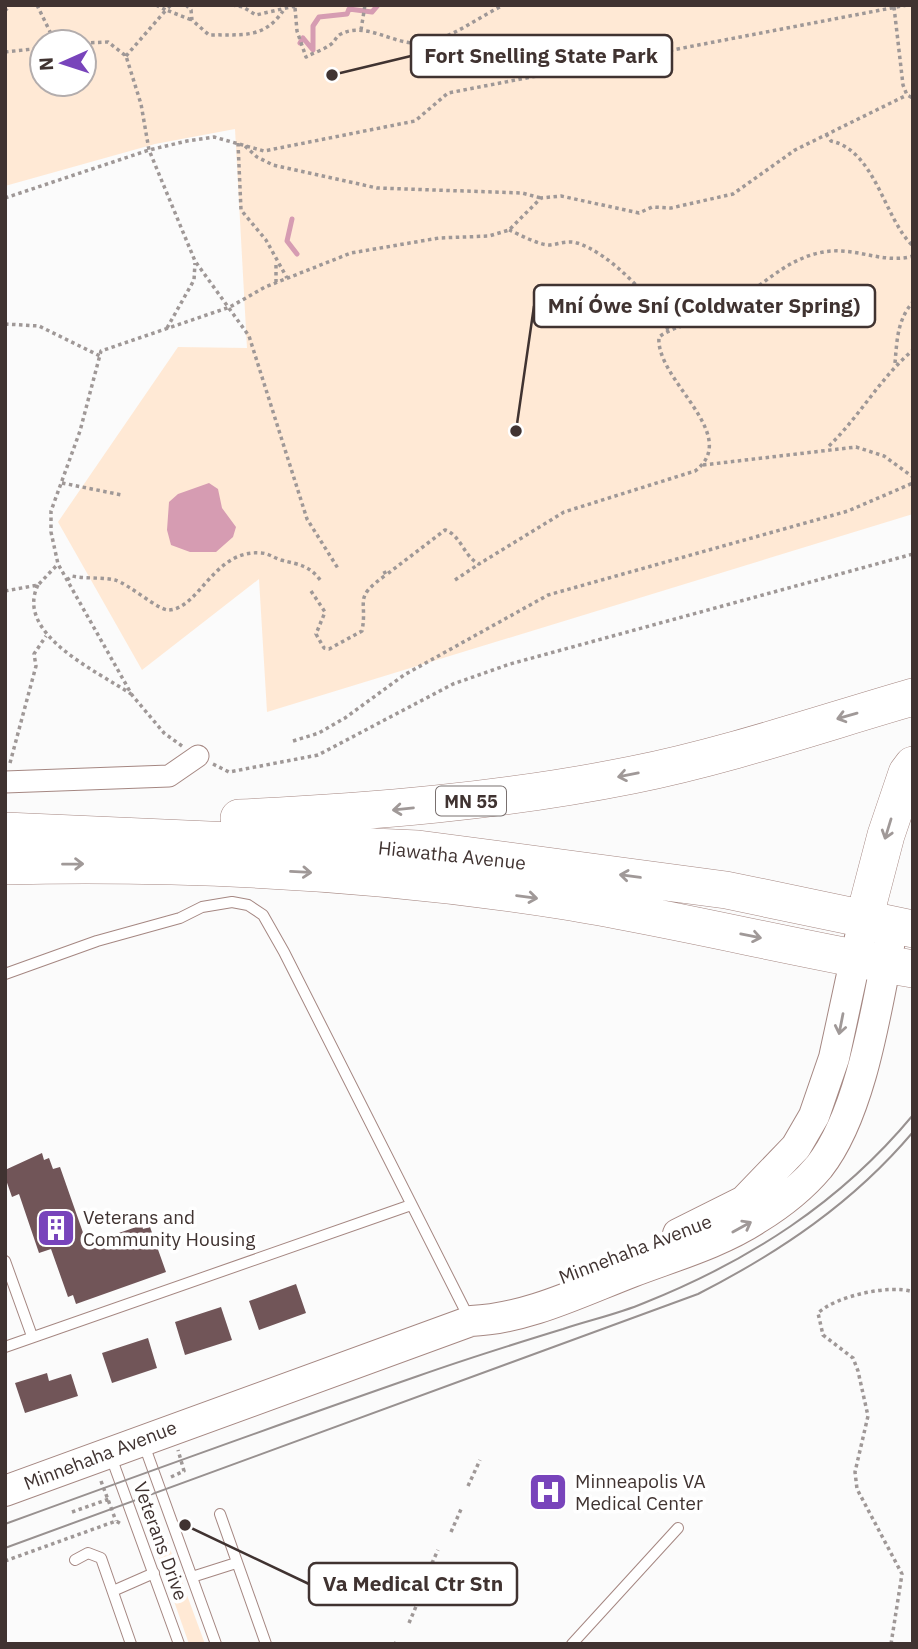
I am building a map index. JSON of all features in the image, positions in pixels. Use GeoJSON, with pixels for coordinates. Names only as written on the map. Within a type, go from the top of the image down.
{"type":"FeatureCollection","features":[{"type":"Feature","properties":{"kind":"highway","name":"MN 55"},"geometry":{"type":"LineString","coordinates":[[11,831],[394,810],[504,797],[634,775],[913,697]]}},
{"type":"Feature","properties":{"kind":"highway"},"geometry":{"type":"LineString","coordinates":[[890,925],[886,835],[907,773],[913,765]]}},
{"type":"Feature","properties":{"kind":"highway","name":"Hiawatha Avenue"},"geometry":{"type":"LineString","coordinates":[[11,831],[418,849],[726,890],[890,925]]}},
{"type":"Feature","properties":{"kind":"highway"},"geometry":{"type":"LineString","coordinates":[[890,925],[913,831]]}},
{"type":"Feature","properties":{"kind":"highway","name":"Hiawatha Avenue"},"geometry":{"type":"LineString","coordinates":[[5,866],[86,864],[326,873],[562,901],[885,963]]}},
{"type":"Feature","properties":{"kind":"street"},"geometry":{"type":"LineString","coordinates":[[5,782],[169,776],[198,756]]}},
{"type":"Feature","properties":{"kind":"street","name":"Minnehaha Avenue"},"geometry":{"type":"LineString","coordinates":[[5,1491],[471,1321],[498,1320],[727,1236],[759,1218],[790,1195],[819,1167],[838,1134],[855,1095],[885,963],[890,925]]}},
{"type":"Feature","properties":{"kind":"lane"},"geometry":{"type":"LineString","coordinates":[[5,974],[97,942],[180,918],[202,907],[232,902],[248,905],[263,915],[284,951],[471,1321]]}},
{"type":"Feature","properties":{"kind":"lane"},"geometry":{"type":"LineString","coordinates":[[5,1347],[411,1205]]}},
{"type":"Feature","properties":{"kind":"lane"},"geometry":{"type":"LineString","coordinates":[[5,1261],[32,1336]]}},
{"type":"Feature","properties":{"kind":"lane","name":"Veterans Drive"},"geometry":{"type":"LineString","coordinates":[[142,1439],[216,1644]]}},
{"type":"Feature","properties":{"kind":"lane","name":"Veterans Drive"},"geometry":{"type":"LineString","coordinates":[[109,1451],[179,1644]]}},
{"type":"Feature","properties":{"kind":"lane"},"geometry":{"type":"LineString","coordinates":[[220,1514],[266,1644]]}},
{"type":"Feature","properties":{"kind":"lane"},"geometry":{"type":"LineString","coordinates":[[572,1644],[678,1528]]}},
{"type":"Feature","properties":{"kind":"lane"},"geometry":{"type":"LineString","coordinates":[[75,1560],[88,1553],[101,1558],[131,1644]]}},
{"type":"Feature","properties":{"kind":"lane"},"geometry":{"type":"LineString","coordinates":[[192,1577],[236,1563]]}},
{"type":"Feature","properties":{"kind":"lane"},"geometry":{"type":"LineString","coordinates":[[113,1591],[154,1573]]}},
{"type":"Feature","properties":{"kind":"path"},"geometry":{"type":"LineString","coordinates":[[5,11],[10,5]]}},
{"type":"Feature","properties":{"kind":"path"},"geometry":{"type":"LineString","coordinates":[[37,5],[48,28]]}},
{"type":"Feature","properties":{"kind":"path"},"geometry":{"type":"LineString","coordinates":[[156,5],[192,20],[209,35],[256,33],[272,27],[283,11]]}},
{"type":"Feature","properties":{"kind":"path"},"geometry":{"type":"LineString","coordinates":[[126,56],[171,5]]}},
{"type":"Feature","properties":{"kind":"path"},"geometry":{"type":"LineString","coordinates":[[186,5],[191,10],[192,20]]}},
{"type":"Feature","properties":{"kind":"path"},"geometry":{"type":"LineString","coordinates":[[232,5],[243,7],[256,15],[297,7],[297,31],[306,58],[332,44],[338,35],[362,30],[396,42],[423,43],[461,30],[504,5]]}},
{"type":"Feature","properties":{"kind":"path"},"geometry":{"type":"LineString","coordinates":[[362,30],[365,5]]}},
{"type":"Feature","properties":{"kind":"path"},"geometry":{"type":"LineString","coordinates":[[5,198],[149,150],[214,137],[264,151],[415,121],[448,93],[907,5]]}},
{"type":"Feature","properties":{"kind":"path"},"geometry":{"type":"LineString","coordinates":[[895,7],[907,95]]}},
{"type":"Feature","properties":{"kind":"path"},"geometry":{"type":"LineString","coordinates":[[98,42],[108,42],[126,56],[141,104],[149,150],[195,261],[249,336],[307,519],[339,570]]}},
{"type":"Feature","properties":{"kind":"path"},"geometry":{"type":"LineString","coordinates":[[5,52],[28,50]]}},
{"type":"Feature","properties":{"kind":"path"},"geometry":{"type":"LineString","coordinates":[[907,95],[913,98]]}},
{"type":"Feature","properties":{"kind":"path"},"geometry":{"type":"LineString","coordinates":[[244,145],[257,157],[273,164],[377,188],[522,193],[541,198],[561,195],[639,213],[652,206],[671,208],[733,194],[795,150],[907,95]]}},
{"type":"Feature","properties":{"kind":"path"},"geometry":{"type":"LineString","coordinates":[[826,134],[831,141],[841,143],[855,155],[878,185],[899,227],[913,246]]}},
{"type":"Feature","properties":{"kind":"path"},"geometry":{"type":"LineString","coordinates":[[238,143],[241,211],[266,240],[286,278]]}},
{"type":"Feature","properties":{"kind":"path"},"geometry":{"type":"LineString","coordinates":[[541,198],[509,230],[489,236],[439,238],[351,253],[276,282],[230,307],[101,351],[80,430],[51,511],[51,532],[58,564],[132,695],[164,733],[198,756],[229,772],[318,755],[453,684],[510,664],[913,554]]}},
{"type":"Feature","properties":{"kind":"path"},"geometry":{"type":"LineString","coordinates":[[509,230],[547,245],[576,242],[609,259],[618,272],[632,279],[663,319],[668,330]]}},
{"type":"Feature","properties":{"kind":"path"},"geometry":{"type":"LineString","coordinates":[[703,465],[710,439],[705,425],[666,366],[658,348],[659,337],[668,330],[722,312],[787,266],[820,252],[834,250],[899,259],[913,256]]}},
{"type":"Feature","properties":{"kind":"path"},"geometry":{"type":"LineString","coordinates":[[166,330],[194,279],[195,261]]}},
{"type":"Feature","properties":{"kind":"path"},"geometry":{"type":"LineString","coordinates":[[276,263],[276,282]]}},
{"type":"Feature","properties":{"kind":"path"},"geometry":{"type":"LineString","coordinates":[[895,365],[896,337],[906,310],[913,302]]}},
{"type":"Feature","properties":{"kind":"path"},"geometry":{"type":"LineString","coordinates":[[5,324],[39,326],[100,356]]}},
{"type":"Feature","properties":{"kind":"path"},"geometry":{"type":"LineString","coordinates":[[828,448],[869,402],[895,365],[913,350]]}},
{"type":"Feature","properties":{"kind":"path"},"geometry":{"type":"LineString","coordinates":[[454,580],[564,512],[685,475],[703,465],[828,448],[856,447],[884,456],[913,477]]}},
{"type":"Feature","properties":{"kind":"path"},"geometry":{"type":"LineString","coordinates":[[62,482],[122,495]]}},
{"type":"Feature","properties":{"kind":"path"},"geometry":{"type":"LineString","coordinates":[[293,741],[328,728],[404,675],[548,595],[848,511],[913,483]]}},
{"type":"Feature","properties":{"kind":"path"},"geometry":{"type":"LineString","coordinates":[[311,591],[325,612],[316,634],[324,648],[328,649],[362,631],[361,608],[367,589],[445,530],[451,532],[472,561],[479,564]]}},
{"type":"Feature","properties":{"kind":"path"},"geometry":{"type":"LineString","coordinates":[[67,580],[72,576],[116,580],[132,592],[150,598],[156,606],[169,610],[180,608],[229,561],[250,553],[264,553],[310,566],[321,581]]}},
{"type":"Feature","properties":{"kind":"path"},"geometry":{"type":"LineString","coordinates":[[58,564],[38,585],[32,604],[33,613],[46,636],[132,695]]}},
{"type":"Feature","properties":{"kind":"path"},"geometry":{"type":"LineString","coordinates":[[5,590],[38,585]]}},
{"type":"Feature","properties":{"kind":"path"},"geometry":{"type":"LineString","coordinates":[[10,760],[36,666],[34,654],[46,636]]}},
{"type":"Feature","properties":{"kind":"path"},"geometry":{"type":"LineString","coordinates":[[891,1644],[902,1574],[857,1489],[855,1472],[868,1416],[853,1358],[823,1335],[818,1313],[835,1303],[878,1290],[903,1289],[913,1292]]}},
{"type":"Feature","properties":{"kind":"path"},"geometry":{"type":"LineString","coordinates":[[174,1486],[171,1475],[184,1471],[178,1450]]}},
{"type":"Feature","properties":{"kind":"path"},"geometry":{"type":"LineString","coordinates":[[468,1486],[480,1460]]}},
{"type":"Feature","properties":{"kind":"path"},"geometry":{"type":"LineString","coordinates":[[96,1479],[103,1482],[116,1521]]}},
{"type":"Feature","properties":{"kind":"path"},"geometry":{"type":"LineString","coordinates":[[72,1512],[109,1499]]}},
{"type":"Feature","properties":{"kind":"path"},"geometry":{"type":"LineString","coordinates":[[451,1532],[462,1507]]}},
{"type":"Feature","properties":{"kind":"path"},"geometry":{"type":"LineString","coordinates":[[5,1560],[116,1521],[126,1525]]}},
{"type":"Feature","properties":{"kind":"path"},"geometry":{"type":"LineString","coordinates":[[426,1576],[438,1550]]}},
{"type":"Feature","properties":{"kind":"path"},"geometry":{"type":"LineString","coordinates":[[409,1623],[420,1597]]}},
{"type":"Feature","properties":{"kind":"shaded area"},"geometry":{"type":"Polygon","coordinates":[[[5,5],[913,5],[913,514],[267,712],[259,579],[142,670],[58,522],[178,347],[247,348],[235,129],[155,144],[5,186],[5,5]]]}},
{"type":"Feature","properties":{"kind":"shaded area"},"geometry":{"type":"Polygon","coordinates":[[[209,483],[218,489],[222,508],[236,527],[233,537],[216,552],[190,552],[171,545],[167,530],[169,502],[178,494],[209,483]]]}},
{"type":"Feature","properties":{"kind":"shaded area"},"geometry":{"type":"Polygon","coordinates":[[[159,1519],[205,1644],[189,1644],[147,1524],[159,1519]]]}},
{"type":"Feature","properties":{"kind":"building","name":"Veterans and Community Housing"},"geometry":{"type":"Polygon","coordinates":[[[42,1153],[44,1160],[49,1158],[53,1169],[60,1167],[87,1244],[142,1225],[143,1229],[150,1227],[166,1272],[76,1304],[73,1295],[68,1297],[51,1249],[39,1253],[19,1194],[12,1197],[5,1177],[5,1170],[42,1153]]]}},
{"type":"Feature","properties":{"kind":"building"},"geometry":{"type":"Polygon","coordinates":[[[296,1284],[306,1313],[259,1330],[249,1301],[296,1284]]]}},
{"type":"Feature","properties":{"kind":"building"},"geometry":{"type":"Polygon","coordinates":[[[221,1307],[232,1340],[185,1355],[175,1322],[221,1307]]]}},
{"type":"Feature","properties":{"kind":"building"},"geometry":{"type":"Polygon","coordinates":[[[148,1338],[157,1368],[112,1383],[102,1353],[148,1338]]]}},
{"type":"Feature","properties":{"kind":"building"},"geometry":{"type":"Polygon","coordinates":[[[47,1373],[49,1381],[71,1374],[78,1396],[25,1413],[15,1383],[47,1373]]]}},
{"type":"Feature","properties":{"kind":"waterway"},"geometry":{"type":"LineString","coordinates":[[300,43],[303,38],[313,50],[313,26],[319,17],[347,14],[349,9],[372,12],[378,5]]}},
{"type":"Feature","properties":{"kind":"waterway"},"geometry":{"type":"LineString","coordinates":[[292,219],[287,241],[297,254]]}},
{"type":"Feature","properties":{"kind":"tram line"},"geometry":{"type":"LineString","coordinates":[[5,1524],[436,1370],[644,1303],[683,1286],[756,1248],[823,1202],[855,1176],[913,1115]]}},
{"type":"Feature","properties":{"kind":"tram line"},"geometry":{"type":"LineString","coordinates":[[5,1548],[698,1294],[758,1261],[814,1224],[866,1181],[913,1132]]}},
{"type":"Feature","properties":{"kind":"place","name":"Fort Snelling State Park"},"geometry":{"type":"Point","coordinates":[332,75]}},
{"type":"Feature","properties":{"kind":"place","name":"Mní Ówe Sní (Coldwater Spring)"},"geometry":{"type":"Point","coordinates":[516,431]}},
{"type":"Feature","properties":{"kind":"place","name":"Veterans and Community Housing"},"geometry":{"type":"Point","coordinates":[56,1228]}},
{"type":"Feature","properties":{"kind":"place","name":"Minneapolis VA Medical Center"},"geometry":{"type":"Point","coordinates":[548,1492]}},
{"type":"Feature","properties":{"kind":"place","name":"Va Medical Ctr Stn"},"geometry":{"type":"Point","coordinates":[185,1525]}}]}
